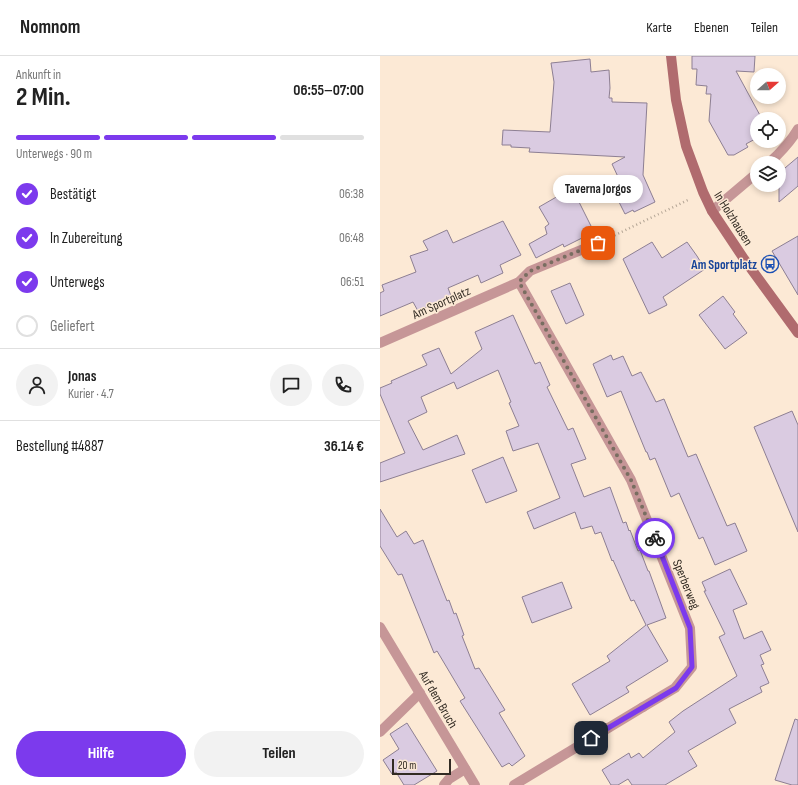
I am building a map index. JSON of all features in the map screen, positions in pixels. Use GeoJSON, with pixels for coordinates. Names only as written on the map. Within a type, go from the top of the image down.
{"type":"FeatureCollection","features":[{"type":"Feature","properties":{"kind":"street","name":"In Holzhausen"},"geometry":{"type":"LineString","coordinates":[[671,56],[676,100],[686,146],[703,192],[712,211],[744,259],[798,333]]}},
{"type":"Feature","properties":{"kind":"street"},"geometry":{"type":"LineString","coordinates":[[777,156],[792,139],[798,129]]}},
{"type":"Feature","properties":{"kind":"street"},"geometry":{"type":"LineString","coordinates":[[712,211],[750,179]]}},
{"type":"Feature","properties":{"kind":"street","name":"Am Sportplatz"},"geometry":{"type":"LineString","coordinates":[[380,343],[519,282],[530,271],[598,243]]}},
{"type":"Feature","properties":{"kind":"street","name":"Sperberweg"},"geometry":{"type":"LineString","coordinates":[[514,785],[676,688],[692,667],[690,628],[631,480],[519,282]]}},
{"type":"Feature","properties":{"kind":"street","name":"Auf dem Bruch"},"geometry":{"type":"LineString","coordinates":[[380,627],[475,785]]}},
{"type":"Feature","properties":{"kind":"street"},"geometry":{"type":"LineString","coordinates":[[380,732],[420,693]]}},
{"type":"Feature","properties":{"kind":"street"},"geometry":{"type":"LineString","coordinates":[[444,785],[449,779],[465,769]]}},
{"type":"Feature","properties":{"kind":"path"},"geometry":{"type":"LineString","coordinates":[[598,243],[679,205],[703,192]]}},
{"type":"Feature","properties":{"kind":"building"},"geometry":{"type":"Polygon","coordinates":[[[692,56],[755,56],[754,68],[750,68],[750,72],[736,71],[750,97],[750,104],[754,104],[758,112],[750,112],[750,142],[746,144],[748,147],[734,155],[728,155],[709,121],[711,94],[706,94],[707,86],[696,85],[697,69],[692,69],[692,56]]]}},
{"type":"Feature","properties":{"kind":"building"},"geometry":{"type":"Polygon","coordinates":[[[590,59],[591,72],[609,70],[609,98],[612,98],[612,102],[647,103],[643,175],[655,202],[634,212],[633,210],[625,214],[617,198],[626,194],[612,164],[625,157],[529,152],[530,148],[502,145],[503,130],[550,132],[554,82],[551,63],[590,59]]]}},
{"type":"Feature","properties":{"kind":"building"},"geometry":{"type":"Polygon","coordinates":[[[798,157],[798,186],[779,202],[779,192],[786,192],[786,167],[798,157]]]}},
{"type":"Feature","properties":{"kind":"building"},"geometry":{"type":"Polygon","coordinates":[[[572,188],[594,232],[564,247],[563,244],[536,258],[529,244],[547,234],[545,227],[549,224],[539,207],[572,188]]]}},
{"type":"Feature","properties":{"kind":"building"},"geometry":{"type":"Polygon","coordinates":[[[503,221],[521,255],[500,265],[503,273],[481,283],[478,275],[448,288],[451,296],[418,311],[413,302],[380,316],[380,293],[384,291],[382,285],[416,272],[410,256],[428,250],[423,241],[447,230],[453,243],[503,221]]]}},
{"type":"Feature","properties":{"kind":"building"},"geometry":{"type":"Polygon","coordinates":[[[798,236],[798,295],[772,251],[798,236]]]}},
{"type":"Feature","properties":{"kind":"building"},"geometry":{"type":"Polygon","coordinates":[[[652,242],[662,258],[687,242],[705,269],[663,297],[667,305],[649,314],[623,259],[652,242]]]}},
{"type":"Feature","properties":{"kind":"building"},"geometry":{"type":"Polygon","coordinates":[[[570,283],[584,315],[566,324],[551,291],[570,283]]]}},
{"type":"Feature","properties":{"kind":"building"},"geometry":{"type":"Polygon","coordinates":[[[723,296],[735,312],[733,314],[747,333],[725,349],[699,315],[723,296]]]}},
{"type":"Feature","properties":{"kind":"building"},"geometry":{"type":"Polygon","coordinates":[[[513,315],[535,364],[540,362],[550,385],[547,387],[568,430],[573,428],[586,459],[571,464],[584,497],[610,487],[623,523],[626,522],[638,551],[640,550],[649,571],[666,618],[647,625],[668,661],[626,687],[629,692],[590,715],[572,684],[610,661],[607,656],[646,625],[634,600],[631,601],[613,560],[612,561],[601,532],[595,534],[592,526],[581,529],[575,512],[534,529],[527,512],[560,498],[538,443],[513,451],[506,431],[519,426],[509,403],[511,402],[498,370],[457,389],[454,382],[421,397],[427,412],[408,421],[423,450],[457,435],[465,454],[380,482],[380,463],[405,453],[380,394],[380,388],[392,383],[391,381],[427,365],[422,355],[439,348],[451,374],[482,349],[475,332],[513,315]]]}},
{"type":"Feature","properties":{"kind":"building"},"geometry":{"type":"Polygon","coordinates":[[[611,355],[613,360],[623,356],[632,376],[641,372],[656,402],[664,399],[688,457],[696,454],[727,526],[735,523],[747,551],[715,565],[703,537],[699,539],[679,493],[671,497],[655,458],[650,460],[621,391],[607,397],[593,364],[611,355]]]}},
{"type":"Feature","properties":{"kind":"building"},"geometry":{"type":"Polygon","coordinates":[[[792,411],[798,425],[798,532],[754,427],[792,411]]]}},
{"type":"Feature","properties":{"kind":"building"},"geometry":{"type":"Polygon","coordinates":[[[503,457],[517,491],[486,503],[472,470],[503,457]]]}},
{"type":"Feature","properties":{"kind":"building"},"geometry":{"type":"Polygon","coordinates":[[[380,509],[397,537],[406,531],[414,544],[423,540],[447,601],[449,600],[454,614],[456,613],[464,635],[462,636],[475,669],[479,668],[505,710],[499,713],[525,756],[512,766],[509,763],[502,767],[460,701],[465,698],[437,651],[434,653],[402,574],[398,575],[380,546],[380,509]]]}},
{"type":"Feature","properties":{"kind":"building"},"geometry":{"type":"Polygon","coordinates":[[[730,569],[747,604],[733,610],[744,639],[762,631],[771,650],[760,655],[764,664],[761,665],[769,683],[760,687],[762,692],[729,709],[736,723],[688,751],[697,766],[665,785],[632,785],[628,779],[618,785],[611,785],[602,770],[629,753],[631,758],[639,753],[643,758],[675,732],[669,722],[683,711],[737,676],[719,637],[725,634],[704,591],[706,591],[702,582],[730,569]]]}},
{"type":"Feature","properties":{"kind":"building"},"geometry":{"type":"Polygon","coordinates":[[[562,582],[572,608],[532,623],[522,597],[562,582]]]}},
{"type":"Feature","properties":{"kind":"building"},"geometry":{"type":"Polygon","coordinates":[[[795,719],[798,720],[798,785],[792,785],[775,780],[795,719]]]}},
{"type":"Feature","properties":{"kind":"building"},"geometry":{"type":"Polygon","coordinates":[[[407,723],[437,771],[414,785],[404,785],[396,772],[392,774],[383,760],[399,749],[390,734],[407,723]]]}},
{"type":"Feature","properties":{"kind":"way so far"},"geometry":{"type":"LineString","coordinates":[[598,243],[530,271],[519,282],[631,480],[655,538]]}},
{"type":"Feature","properties":{"kind":"place","name":"Taverna Jorgos"},"geometry":{"type":"Point","coordinates":[598,243]}},
{"type":"Feature","properties":{"kind":"place","name":"Am Sportplatz"},"geometry":{"type":"Point","coordinates":[770,264]}},
{"type":"Feature","properties":{"kind":"route"},"geometry":{"type":"LineString","coordinates":[[591,738],[676,688],[692,667],[690,628],[655,538]]}}]}
